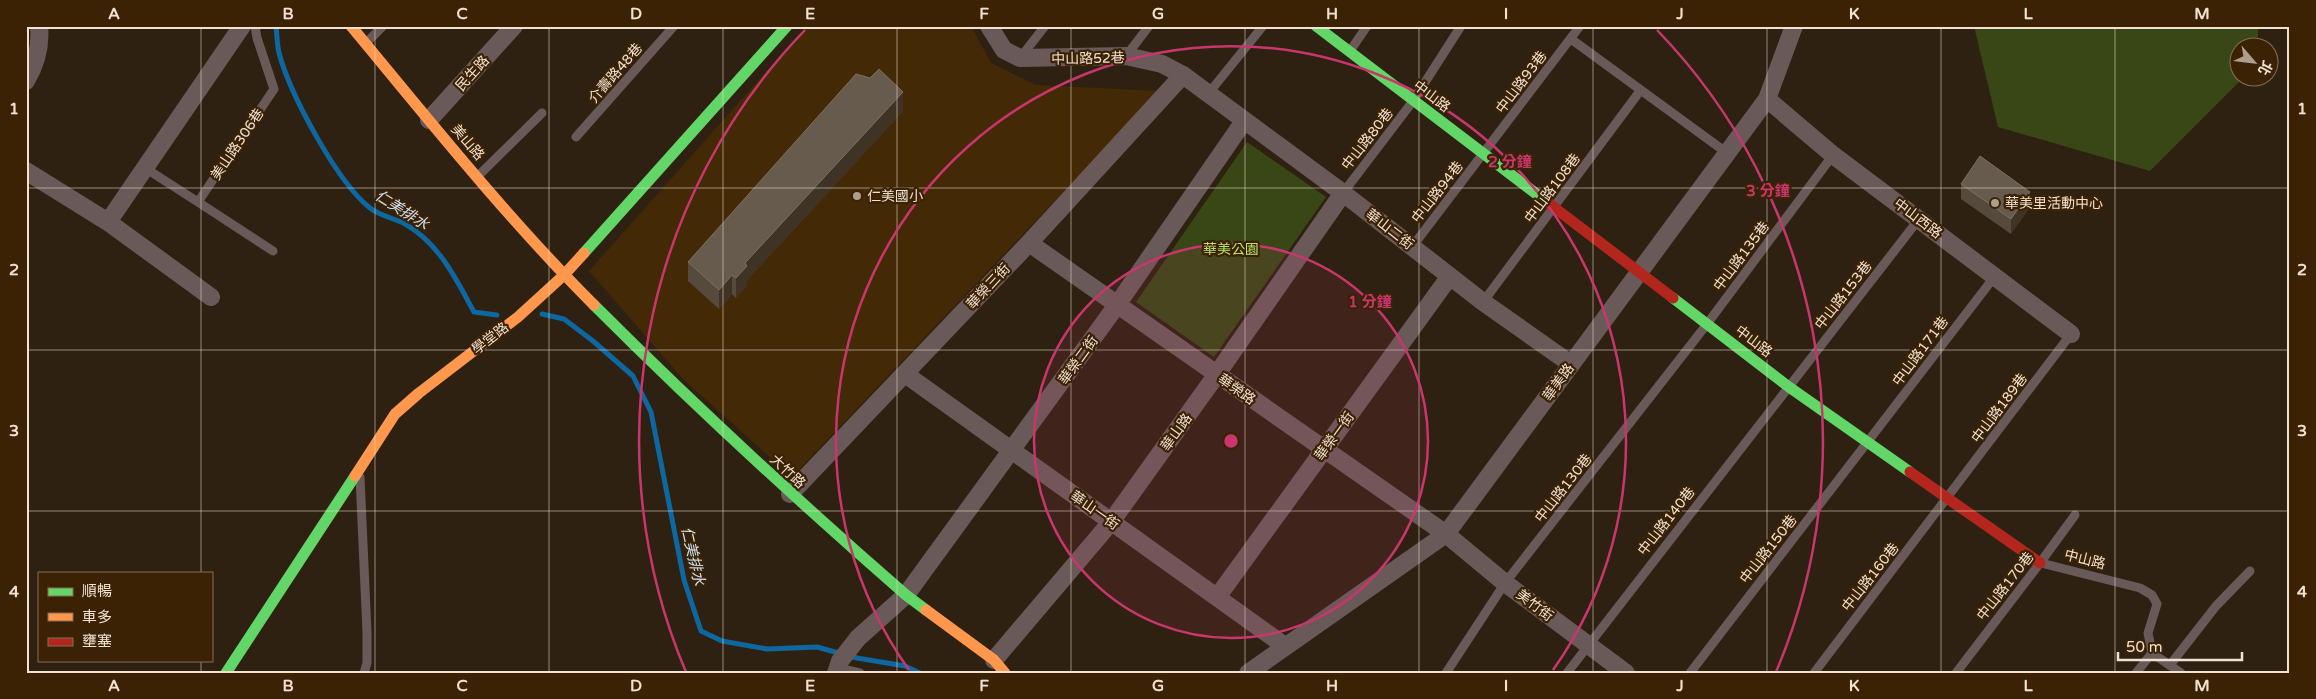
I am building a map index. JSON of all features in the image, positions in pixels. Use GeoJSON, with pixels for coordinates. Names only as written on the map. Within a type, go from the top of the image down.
{"type":"FeatureCollection","features":[{"type":"Feature","properties":{"kind":"street"},"geometry":{"type":"LineString","coordinates":[[28,75],[41,42],[39,26]]}},
{"type":"Feature","properties":{"kind":"street"},"geometry":{"type":"LineString","coordinates":[[108,222],[242,26]]}},
{"type":"Feature","properties":{"kind":"street","name":"美山路"},"geometry":{"type":"LineString","coordinates":[[351,26],[429,120],[564,275]]}},
{"type":"Feature","properties":{"kind":"street","name":"民生路"},"geometry":{"type":"LineString","coordinates":[[429,120],[514,26]]}},
{"type":"Feature","properties":{"kind":"street","name":"學堂路"},"geometry":{"type":"LineString","coordinates":[[226,673],[395,414],[418,393],[518,317],[564,275],[787,26]]}},
{"type":"Feature","properties":{"kind":"street"},"geometry":{"type":"LineString","coordinates":[[988,26],[1004,50],[1020,58]]}},
{"type":"Feature","properties":{"kind":"street","name":"中山路"},"geometry":{"type":"LineString","coordinates":[[1316,26],[1789,387],[2040,563]]}},
{"type":"Feature","properties":{"kind":"street","name":"華美路"},"geometry":{"type":"LineString","coordinates":[[1248,673],[1446,534],[1767,99],[1794,26]]}},
{"type":"Feature","properties":{"kind":"street","name":"中山路52巷"},"geometry":{"type":"LineString","coordinates":[[1020,58],[1126,56],[1162,64],[1183,75],[1208,94]]}},
{"type":"Feature","properties":{"kind":"street","name":"華榮三街"},"geometry":{"type":"LineString","coordinates":[[790,494],[1028,243],[1183,75]]}},
{"type":"Feature","properties":{"kind":"street","name":"華山二街"},"geometry":{"type":"LineString","coordinates":[[1208,94],[1343,193],[1483,302],[1571,364]]}},
{"type":"Feature","properties":{"kind":"street","name":"中山西路"},"geometry":{"type":"LineString","coordinates":[[1767,99],[1834,155],[2072,334]]}},
{"type":"Feature","properties":{"kind":"street","name":"華榮二街"},"geometry":{"type":"LineString","coordinates":[[838,667],[858,638],[906,595],[1117,305],[1244,121]]}},
{"type":"Feature","properties":{"kind":"street"},"geometry":{"type":"LineString","coordinates":[[26,171],[108,222],[211,297]]}},
{"type":"Feature","properties":{"kind":"street","name":"華山路"},"geometry":{"type":"LineString","coordinates":[[1000,666],[1111,522],[1343,193]]}},
{"type":"Feature","properties":{"kind":"street","name":"華榮路"},"geometry":{"type":"LineString","coordinates":[[1028,243],[1446,534]]}},
{"type":"Feature","properties":{"kind":"street","name":"大竹路"},"geometry":{"type":"LineString","coordinates":[[564,275],[680,391],[790,494],[906,595],[1000,666]]}},
{"type":"Feature","properties":{"kind":"street","name":"華榮一街"},"geometry":{"type":"LineString","coordinates":[[1218,596],[1450,276]]}},
{"type":"Feature","properties":{"kind":"street","name":"華山一街"},"geometry":{"type":"LineString","coordinates":[[905,374],[1111,522],[1218,596],[1285,646]]}},
{"type":"Feature","properties":{"kind":"street","name":"美竹街"},"geometry":{"type":"LineString","coordinates":[[1446,534],[1505,583],[1626,673]]}},
{"type":"Feature","properties":{"kind":"lane","name":"美山路306巷"},"geometry":{"type":"LineString","coordinates":[[198,202],[274,89],[257,38],[255,26]]}},
{"type":"Feature","properties":{"kind":"lane"},"geometry":{"type":"LineString","coordinates":[[366,43],[383,26]]}},
{"type":"Feature","properties":{"kind":"lane","name":"介壽路48巷"},"geometry":{"type":"LineString","coordinates":[[576,138],[674,26]]}},
{"type":"Feature","properties":{"kind":"lane"},"geometry":{"type":"LineString","coordinates":[[1020,58],[1045,26]]}},
{"type":"Feature","properties":{"kind":"lane"},"geometry":{"type":"LineString","coordinates":[[1126,56],[1148,26]]}},
{"type":"Feature","properties":{"kind":"lane"},"geometry":{"type":"LineString","coordinates":[[1208,94],[1264,26]]}},
{"type":"Feature","properties":{"kind":"lane"},"geometry":{"type":"LineString","coordinates":[[1350,52],[1367,26]]}},
{"type":"Feature","properties":{"kind":"lane","name":"中山路80巷"},"geometry":{"type":"LineString","coordinates":[[1343,193],[1413,101],[1461,26]]}},
{"type":"Feature","properties":{"kind":"lane","name":"中山路93巷"},"geometry":{"type":"LineString","coordinates":[[1484,154],[1580,26]]}},
{"type":"Feature","properties":{"kind":"lane"},"geometry":{"type":"LineString","coordinates":[[1571,39],[1727,153]]}},
{"type":"Feature","properties":{"kind":"lane","name":"中山路108巷"},"geometry":{"type":"LineString","coordinates":[[1483,302],[1555,208],[1640,91]]}},
{"type":"Feature","properties":{"kind":"lane"},"geometry":{"type":"LineString","coordinates":[[478,176],[542,114]]}},
{"type":"Feature","properties":{"kind":"lane","name":"中山路94巷"},"geometry":{"type":"LineString","coordinates":[[1412,246],[1484,154]]}},
{"type":"Feature","properties":{"kind":"lane","name":"中山路135巷"},"geometry":{"type":"LineString","coordinates":[[1707,324],[1834,155]]}},
{"type":"Feature","properties":{"kind":"lane"},"geometry":{"type":"LineString","coordinates":[[145,168],[273,251]]}},
{"type":"Feature","properties":{"kind":"lane","name":"中山路153巷"},"geometry":{"type":"LineString","coordinates":[[1789,387],[1919,219]]}},
{"type":"Feature","properties":{"kind":"lane","name":"中山路171巷"},"geometry":{"type":"LineString","coordinates":[[1868,442],[1995,276]]}},
{"type":"Feature","properties":{"kind":"lane","name":"中山路130巷"},"geometry":{"type":"LineString","coordinates":[[1446,673],[1505,583],[1707,324]]}},
{"type":"Feature","properties":{"kind":"lane","name":"中山路189巷"},"geometry":{"type":"LineString","coordinates":[[1948,498],[2072,334]]}},
{"type":"Feature","properties":{"kind":"lane","name":"中山路140巷"},"geometry":{"type":"LineString","coordinates":[[1567,673],[1789,387]]}},
{"type":"Feature","properties":{"kind":"lane","name":"中山路150巷"},"geometry":{"type":"LineString","coordinates":[[1690,673],[1868,442]]}},
{"type":"Feature","properties":{"kind":"lane"},"geometry":{"type":"LineString","coordinates":[[359,467],[367,632],[367,663],[364,673]]}},
{"type":"Feature","properties":{"kind":"lane","name":"中山路160巷"},"geometry":{"type":"LineString","coordinates":[[1814,673],[1948,498]]}},
{"type":"Feature","properties":{"kind":"lane","name":"中山路170巷"},"geometry":{"type":"LineString","coordinates":[[1956,673],[2075,515]]}},
{"type":"Feature","properties":{"kind":"lane","name":"中山路"},"geometry":{"type":"LineString","coordinates":[[2040,563],[2140,588],[2152,595],[2157,604],[2148,633],[2152,653]]}},
{"type":"Feature","properties":{"kind":"lane"},"geometry":{"type":"LineString","coordinates":[[2170,665],[2216,606],[2250,571]]}},
{"type":"Feature","properties":{"kind":"lane"},"geometry":{"type":"LineString","coordinates":[[2136,673],[2152,653],[2181,673]]}},
{"type":"Feature","properties":{"kind":"lane"},"geometry":{"type":"LineString","coordinates":[[838,667],[860,673]]}},
{"type":"Feature","properties":{"kind":"shaded area","name":"仁美國小"},"geometry":{"type":"Polygon","coordinates":[[[807,26],[971,26],[991,63],[1036,85],[1159,91],[792,477],[684,380],[589,271],[807,26]]]}},
{"type":"Feature","properties":{"kind":"green space"},"geometry":{"type":"Polygon","coordinates":[[[1974,26],[2258,26],[2258,38],[2228,38],[2228,88],[2233,88],[2150,171],[1998,127],[1974,26]]]}},
{"type":"Feature","properties":{"kind":"green space","name":"華美公園"},"geometry":{"type":"Polygon","coordinates":[[[1247,142],[1326,197],[1214,357],[1136,302],[1247,142]]]}},
{"type":"Feature","properties":{"kind":"building"},"geometry":{"type":"Polygon","coordinates":[[[879,69],[903,92],[745,263],[747,266],[736,278],[732,275],[719,290],[688,262],[856,74],[870,78],[879,69]]]}},
{"type":"Feature","properties":{"kind":"building"},"geometry":{"type":"Polygon","coordinates":[[[1980,156],[2030,192],[2011,219],[1961,184],[1980,156]]]}},
{"type":"Feature","properties":{"kind":"waterway","name":"仁美排水"},"geometry":{"type":"LineString","coordinates":[[276,26],[279,53],[293,91],[316,136],[343,179],[370,208],[405,224],[428,241],[446,263],[474,312],[497,315]]}},
{"type":"Feature","properties":{"kind":"waterway","name":"仁美排水"},"geometry":{"type":"LineString","coordinates":[[542,314],[564,319],[593,341],[633,376],[651,412],[684,580],[701,631],[722,641],[767,649],[817,647],[857,658],[905,666],[920,673]]}},
{"type":"Feature","properties":{"kind":"traffic: fast"},"geometry":{"type":"LineString","coordinates":[[584,253],[787,26]]}},
{"type":"Feature","properties":{"kind":"traffic: fast"},"geometry":{"type":"LineString","coordinates":[[1316,26],[1547,202]]}},
{"type":"Feature","properties":{"kind":"traffic: fast"},"geometry":{"type":"LineString","coordinates":[[1673,298],[1789,387],[1910,472]]}},
{"type":"Feature","properties":{"kind":"traffic: fast"},"geometry":{"type":"LineString","coordinates":[[594,305],[670,380],[786,489],[906,595],[926,610]]}},
{"type":"Feature","properties":{"kind":"traffic: fast"},"geometry":{"type":"LineString","coordinates":[[226,673],[355,476]]}},
{"type":"Feature","properties":{"kind":"traffic: slow"},"geometry":{"type":"LineString","coordinates":[[351,26],[499,203],[594,305]]}},
{"type":"Feature","properties":{"kind":"traffic: slow"},"geometry":{"type":"LineString","coordinates":[[355,476],[395,414],[419,393],[518,317],[564,275],[584,253]]}},
{"type":"Feature","properties":{"kind":"traffic: slow"},"geometry":{"type":"LineString","coordinates":[[926,610],[994,660],[1005,673]]}},
{"type":"Feature","properties":{"kind":"traffic: jam"},"geometry":{"type":"LineString","coordinates":[[1547,202],[1673,298]]}},
{"type":"Feature","properties":{"kind":"traffic: jam"},"geometry":{"type":"LineString","coordinates":[[1910,472],[2040,563]]}},
{"type":"Feature","properties":{"kind":"place","name":"仁美國小"},"geometry":{"type":"Point","coordinates":[857,196]}},
{"type":"Feature","properties":{"kind":"place","name":"華美里活動中心"},"geometry":{"type":"Point","coordinates":[1995,203]}}]}
